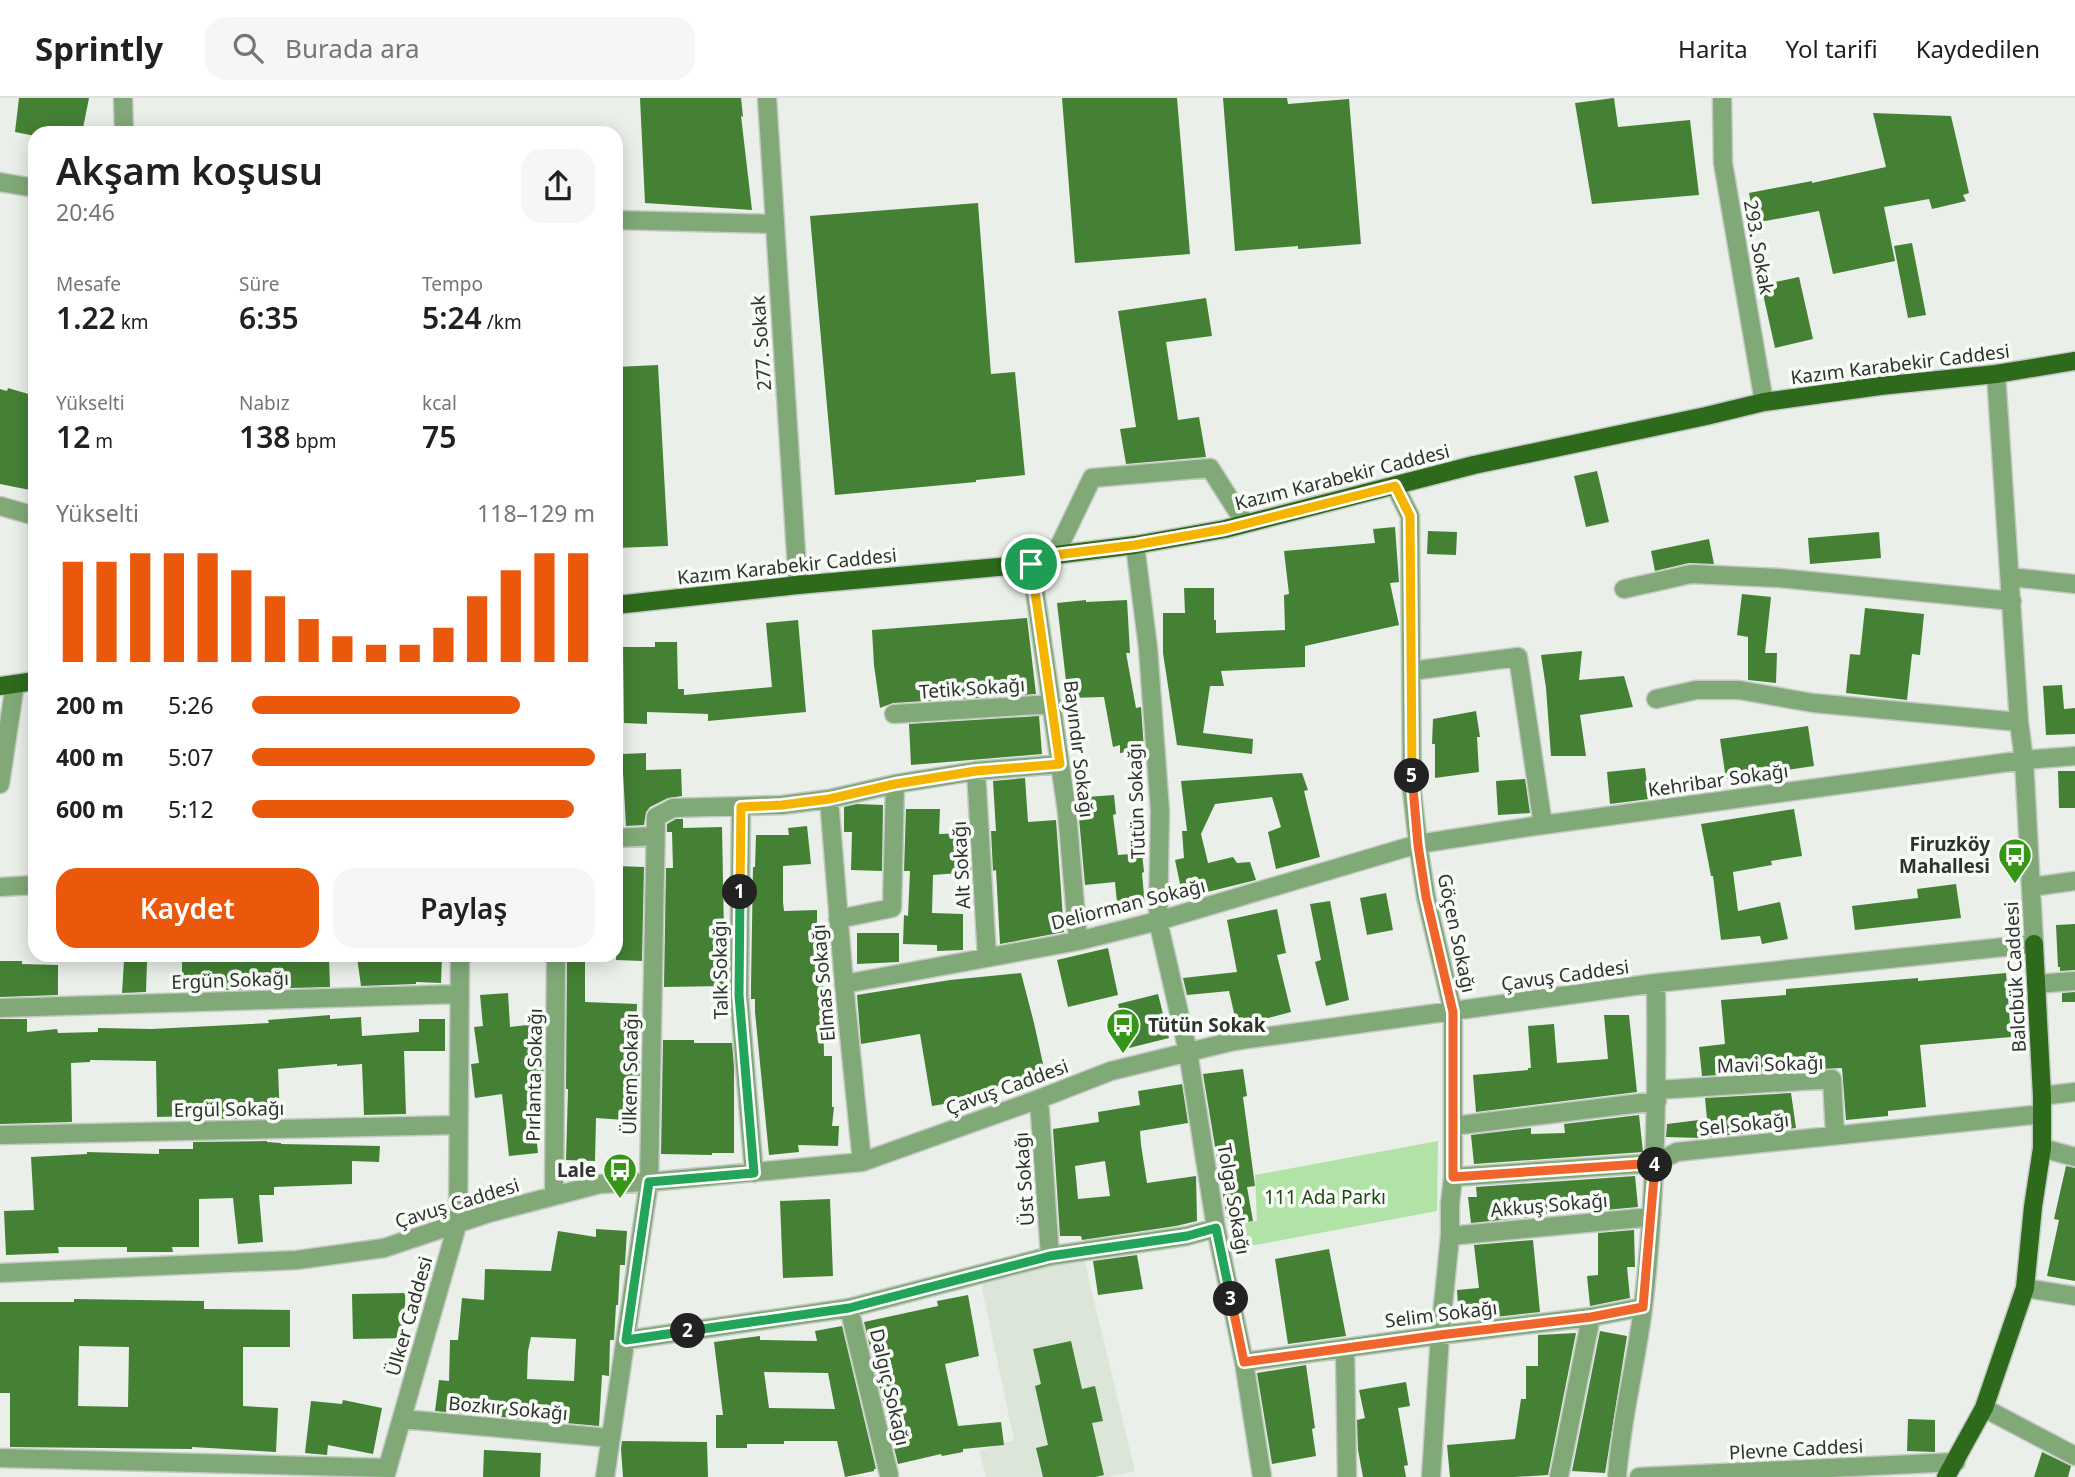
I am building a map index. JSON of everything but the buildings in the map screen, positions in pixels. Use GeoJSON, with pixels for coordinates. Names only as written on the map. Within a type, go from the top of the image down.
{"type":"FeatureCollection","features":[{"type":"Feature","properties":{"kind":"main road","name":"Kazım Karabekir Caddesi"},"geometry":{"type":"LineString","coordinates":[[623,604],[1031,564],[1055,555],[1135,545],[1245,523],[1474,465],[1764,402],[1996,374],[2075,361]]}},
{"type":"Feature","properties":{"kind":"main road"},"geometry":{"type":"LineString","coordinates":[[7,685],[28,682]]}},
{"type":"Feature","properties":{"kind":"main road","name":"Balcıbük Caddesi"},"geometry":{"type":"LineString","coordinates":[[1951,1469],[1984,1408],[2025,1288],[2042,1148],[2034,944]]}},
{"type":"Feature","properties":{"kind":"street"},"geometry":{"type":"LineString","coordinates":[[123,98],[124,126]]}},
{"type":"Feature","properties":{"kind":"street","name":"277. Sokak"},"geometry":{"type":"LineString","coordinates":[[767,98],[798,585]]}},
{"type":"Feature","properties":{"kind":"street","name":"293. Sokak"},"geometry":{"type":"LineString","coordinates":[[1722,98],[1723,163],[1764,402]]}},
{"type":"Feature","properties":{"kind":"street"},"geometry":{"type":"LineString","coordinates":[[0,182],[28,187]]}},
{"type":"Feature","properties":{"kind":"street"},"geometry":{"type":"LineString","coordinates":[[623,220],[775,224]]}},
{"type":"Feature","properties":{"kind":"street","name":"Balcıbük Caddesi"},"geometry":{"type":"LineString","coordinates":[[1996,374],[2019,722],[2024,760],[2034,944]]}},
{"type":"Feature","properties":{"kind":"street"},"geometry":{"type":"LineString","coordinates":[[1055,555],[1092,478],[1210,468],[1245,523]]}},
{"type":"Feature","properties":{"kind":"street","name":"Göçen Sokağı"},"geometry":{"type":"LineString","coordinates":[[1395,486],[1410,516],[1412,791],[1426,897],[1453,1012],[1453,1177],[1431,1477]]}},
{"type":"Feature","properties":{"kind":"street"},"geometry":{"type":"LineString","coordinates":[[0,506],[28,514]]}},
{"type":"Feature","properties":{"kind":"street","name":"Tütün Sokağı"},"geometry":{"type":"LineString","coordinates":[[1135,545],[1148,648],[1160,811],[1158,922],[1188,1052]]}},
{"type":"Feature","properties":{"kind":"street","name":"Bayındır Sokağı"},"geometry":{"type":"LineString","coordinates":[[1031,564],[1067,812],[1078,941]]}},
{"type":"Feature","properties":{"kind":"street"},"geometry":{"type":"LineString","coordinates":[[1625,589],[1690,574],[1779,578],[2012,601]]}},
{"type":"Feature","properties":{"kind":"street"},"geometry":{"type":"LineString","coordinates":[[2011,577],[2075,584]]}},
{"type":"Feature","properties":{"kind":"street"},"geometry":{"type":"LineString","coordinates":[[1411,671],[1518,657],[1543,825]]}},
{"type":"Feature","properties":{"kind":"street"},"geometry":{"type":"LineString","coordinates":[[0,784],[7,685]]}},
{"type":"Feature","properties":{"kind":"street"},"geometry":{"type":"LineString","coordinates":[[1656,699],[1696,690],[1739,691],[1813,703],[2019,722]]}},
{"type":"Feature","properties":{"kind":"street","name":"Tetik Sokağı"},"geometry":{"type":"LineString","coordinates":[[894,714],[1052,704]]}},
{"type":"Feature","properties":{"kind":"street","name":"Kehribar Sokağı"},"geometry":{"type":"LineString","coordinates":[[1418,845],[1543,825],[2024,760],[2075,756]]}},
{"type":"Feature","properties":{"kind":"street","name":"Ülkem Sokağı"},"geometry":{"type":"LineString","coordinates":[[605,1477],[649,1182],[656,817],[673,808],[782,805],[829,799],[895,784],[976,771],[1060,764]]}},
{"type":"Feature","properties":{"kind":"street","name":"Alt Sokağı"},"geometry":{"type":"LineString","coordinates":[[976,771],[987,957]]}},
{"type":"Feature","properties":{"kind":"street"},"geometry":{"type":"LineString","coordinates":[[838,919],[892,908],[895,784]]}},
{"type":"Feature","properties":{"kind":"street","name":"Elmas Sokağı"},"geometry":{"type":"LineString","coordinates":[[829,799],[862,1162]]}},
{"type":"Feature","properties":{"kind":"street","name":"Talk Sokağı"},"geometry":{"type":"LineString","coordinates":[[741,807],[739,995],[754,1173]]}},
{"type":"Feature","properties":{"kind":"street"},"geometry":{"type":"LineString","coordinates":[[623,838],[655,836]]}},
{"type":"Feature","properties":{"kind":"street","name":"Deliorman Sokağı"},"geometry":{"type":"LineString","coordinates":[[844,984],[1078,941],[1158,922],[1418,845]]}},
{"type":"Feature","properties":{"kind":"street"},"geometry":{"type":"LineString","coordinates":[[2031,887],[2075,881]]}},
{"type":"Feature","properties":{"kind":"street"},"geometry":{"type":"LineString","coordinates":[[0,887],[28,886]]}},
{"type":"Feature","properties":{"kind":"street","name":"Çavuş Caddesi"},"geometry":{"type":"LineString","coordinates":[[0,1273],[297,1259],[384,1248],[458,1222],[600,1184],[649,1182],[862,1162],[1111,1071],[1234,1041],[1656,983],[2034,944]]}},
{"type":"Feature","properties":{"kind":"street","name":"Ülker Caddesi"},"geometry":{"type":"LineString","coordinates":[[386,1472],[458,1222],[460,962]]}},
{"type":"Feature","properties":{"kind":"street","name":"Pırlanta Sokağı"},"geometry":{"type":"LineString","coordinates":[[554,1195],[556,962]]}},
{"type":"Feature","properties":{"kind":"street"},"geometry":{"type":"LineString","coordinates":[[2036,984],[2075,981]]}},
{"type":"Feature","properties":{"kind":"street"},"geometry":{"type":"LineString","coordinates":[[1617,1477],[1643,1307],[1651,1217],[1657,1095],[1656,983]]}},
{"type":"Feature","properties":{"kind":"street","name":"Ergün Sokağı"},"geometry":{"type":"LineString","coordinates":[[0,1008],[460,994]]}},
{"type":"Feature","properties":{"kind":"street","name":"Tolga Sokağı"},"geometry":{"type":"LineString","coordinates":[[1188,1052],[1216,1228],[1244,1362],[1262,1477]]}},
{"type":"Feature","properties":{"kind":"street","name":"Mavi Sokağı"},"geometry":{"type":"LineString","coordinates":[[1657,1095],[1832,1079],[1835,1135]]}},
{"type":"Feature","properties":{"kind":"street","name":"Sel Sokağı"},"geometry":{"type":"LineString","coordinates":[[1453,1177],[1655,1163],[1677,1152],[1835,1135],[2042,1105],[2075,1092]]}},
{"type":"Feature","properties":{"kind":"street"},"geometry":{"type":"LineString","coordinates":[[1453,1126],[1657,1095]]}},
{"type":"Feature","properties":{"kind":"street","name":"Üst Sokağı"},"geometry":{"type":"LineString","coordinates":[[1040,1099],[1050,1256]]}},
{"type":"Feature","properties":{"kind":"street","name":"Ergül Sokağı"},"geometry":{"type":"LineString","coordinates":[[0,1135],[458,1125]]}},
{"type":"Feature","properties":{"kind":"street"},"geometry":{"type":"LineString","coordinates":[[2042,1148],[2075,1157]]}},
{"type":"Feature","properties":{"kind":"street","name":"Akkuş Sokağı"},"geometry":{"type":"LineString","coordinates":[[1450,1236],[1651,1217]]}},
{"type":"Feature","properties":{"kind":"street"},"geometry":{"type":"LineString","coordinates":[[626,1340],[849,1308],[1050,1256],[1187,1236],[1216,1228]]}},
{"type":"Feature","properties":{"kind":"street"},"geometry":{"type":"LineString","coordinates":[[2025,1288],[2075,1296]]}},
{"type":"Feature","properties":{"kind":"street","name":"Selim Sokağı"},"geometry":{"type":"LineString","coordinates":[[1244,1362],[1591,1317],[1643,1307]]}},
{"type":"Feature","properties":{"kind":"street","name":"Dalgıç Sokağı"},"geometry":{"type":"LineString","coordinates":[[849,1308],[889,1475]]}},
{"type":"Feature","properties":{"kind":"street"},"geometry":{"type":"LineString","coordinates":[[1559,1477],[1591,1317]]}},
{"type":"Feature","properties":{"kind":"street"},"geometry":{"type":"LineString","coordinates":[[1345,1348],[1347,1477]]}},
{"type":"Feature","properties":{"kind":"street"},"geometry":{"type":"LineString","coordinates":[[1984,1408],[2075,1456]]}},
{"type":"Feature","properties":{"kind":"street","name":"Bozkır Sokağı"},"geometry":{"type":"LineString","coordinates":[[402,1419],[610,1438]]}},
{"type":"Feature","properties":{"kind":"street"},"geometry":{"type":"LineString","coordinates":[[0,1458],[386,1472]]}},
{"type":"Feature","properties":{"kind":"street","name":"Plevne Caddesi"},"geometry":{"type":"LineString","coordinates":[[1639,1477],[1951,1469]]}},
{"type":"Feature","properties":{"kind":"shaded area"},"geometry":{"type":"Polygon","coordinates":[[[1084,1259],[1135,1471],[1108,1477],[986,1477],[979,1451],[1014,1440],[982,1288],[984,1280],[1084,1259]]]}},
{"type":"Feature","properties":{"kind":"green space","name":"111 Ada Parkı"},"geometry":{"type":"Polygon","coordinates":[[[1438,1141],[1437,1211],[1234,1249],[1228,1226],[1257,1221],[1255,1175],[1438,1141]]]}},
{"type":"Feature","properties":{"kind":"place","name":"Firuzköy Mahallesi"},"geometry":{"type":"Point","coordinates":[2015,885]}},
{"type":"Feature","properties":{"kind":"place","name":"Tütün Sokak"},"geometry":{"type":"Point","coordinates":[1123,1055]}},
{"type":"Feature","properties":{"kind":"place","name":"Lale"},"geometry":{"type":"Point","coordinates":[620,1200]}},
{"type":"Feature","properties":{"kind":"route"},"geometry":{"type":"LineString","coordinates":[[1395,486],[1410,516],[1412,791],[1426,897],[1453,1012],[1453,1177],[1655,1163],[1643,1307],[1591,1317],[1244,1362],[1216,1228],[1187,1236],[1050,1256],[849,1308],[626,1340],[649,1182],[754,1173],[739,995],[741,807],[829,799],[895,784],[976,771],[1060,764],[1031,564],[1055,555],[1135,545],[1225,529],[1395,486]]}}]}
